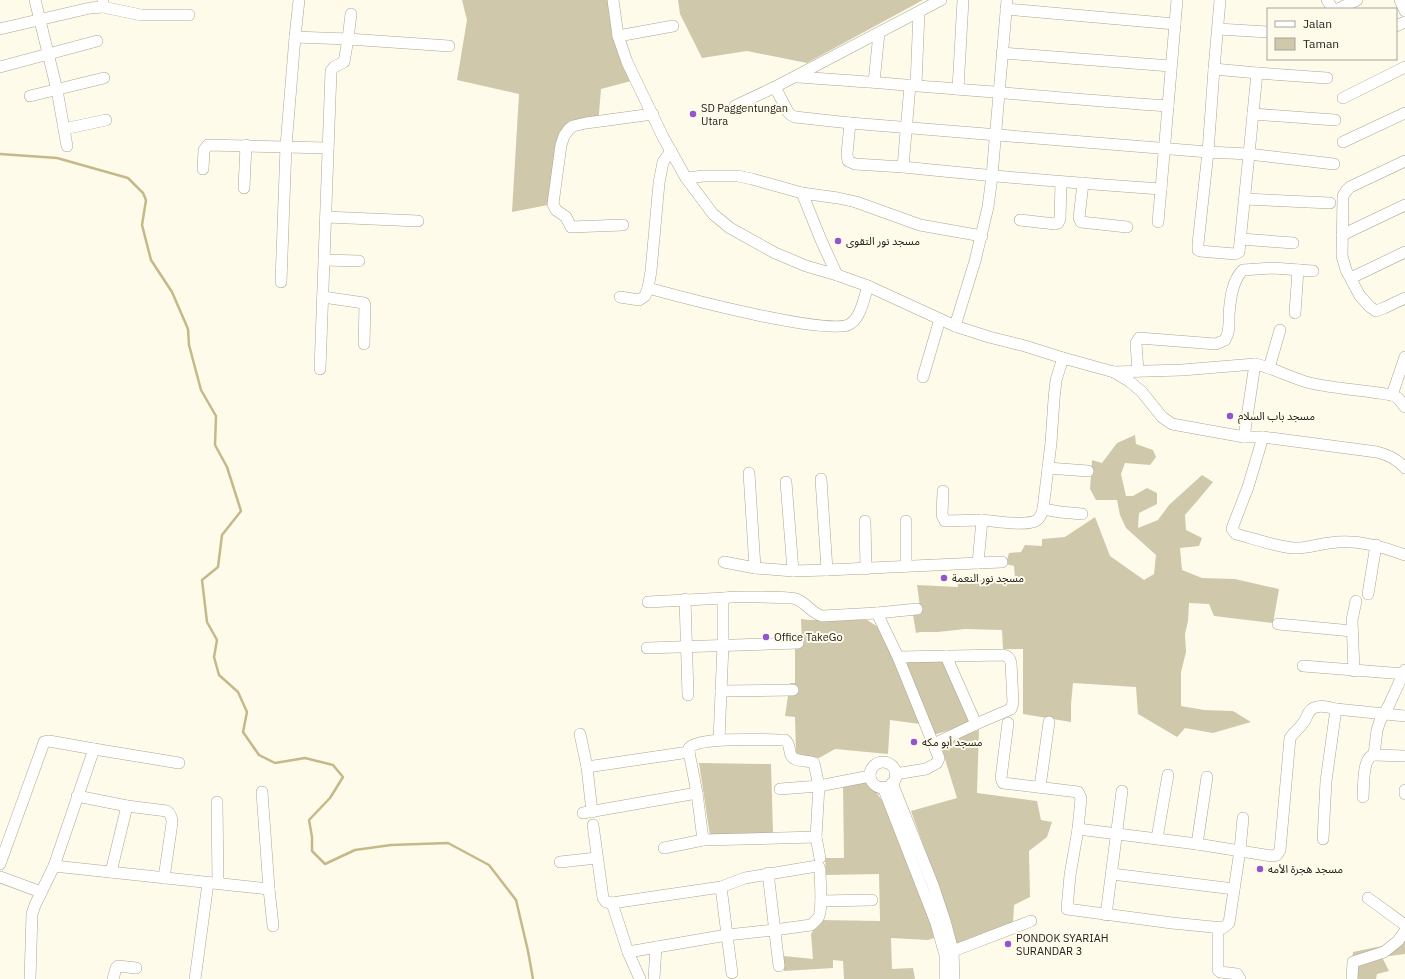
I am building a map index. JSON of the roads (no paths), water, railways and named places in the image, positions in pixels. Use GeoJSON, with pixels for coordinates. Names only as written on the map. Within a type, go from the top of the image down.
{"type":"FeatureCollection","features":[{"type":"Feature","properties":{"kind":"street"},"geometry":{"type":"LineString","coordinates":[[35,0],[57,90],[67,146]]}},
{"type":"Feature","properties":{"kind":"street"},"geometry":{"type":"LineString","coordinates":[[281,282],[286,146],[299,0]]}},
{"type":"Feature","properties":{"kind":"street"},"geometry":{"type":"LineString","coordinates":[[613,0],[618,36],[627,62],[671,151],[686,178],[713,214],[730,228],[775,253],[806,266],[868,286],[955,326],[1114,372],[1129,381],[1142,392],[1162,417],[1172,424],[1244,437],[1264,437],[1382,453],[1398,461],[1405,468]]}},
{"type":"Feature","properties":{"kind":"street"},"geometry":{"type":"LineString","coordinates":[[735,106],[796,77],[941,0]]}},
{"type":"Feature","properties":{"kind":"street"},"geometry":{"type":"LineString","coordinates":[[958,89],[963,0]]}},
{"type":"Feature","properties":{"kind":"street"},"geometry":{"type":"LineString","coordinates":[[1158,222],[1177,0]]}},
{"type":"Feature","properties":{"kind":"street"},"geometry":{"type":"LineString","coordinates":[[1220,0],[1208,152],[1198,250],[1200,252],[1235,254],[1240,250],[1257,73]]}},
{"type":"Feature","properties":{"kind":"street"},"geometry":{"type":"LineString","coordinates":[[1340,8],[1357,0]]}},
{"type":"Feature","properties":{"kind":"street"},"geometry":{"type":"LineString","coordinates":[[1400,0],[1405,11]]}},
{"type":"Feature","properties":{"kind":"street"},"geometry":{"type":"LineString","coordinates":[[0,29],[90,8],[103,3],[141,14],[189,15]]}},
{"type":"Feature","properties":{"kind":"street"},"geometry":{"type":"LineString","coordinates":[[955,326],[982,236],[988,207],[992,176],[994,134],[1006,5],[1174,24]]}},
{"type":"Feature","properties":{"kind":"street"},"geometry":{"type":"LineString","coordinates":[[903,167],[906,127],[913,85],[919,12]]}},
{"type":"Feature","properties":{"kind":"street"},"geometry":{"type":"LineString","coordinates":[[320,369],[331,71],[334,67],[344,62],[351,14]]}},
{"type":"Feature","properties":{"kind":"street"},"geometry":{"type":"LineString","coordinates":[[618,36],[672,26]]}},
{"type":"Feature","properties":{"kind":"street"},"geometry":{"type":"LineString","coordinates":[[1218,29],[1267,32]]}},
{"type":"Feature","properties":{"kind":"street"},"geometry":{"type":"LineString","coordinates":[[874,82],[879,33]]}},
{"type":"Feature","properties":{"kind":"street"},"geometry":{"type":"LineString","coordinates":[[295,38],[348,39],[449,46]]}},
{"type":"Feature","properties":{"kind":"street"},"geometry":{"type":"LineString","coordinates":[[0,67],[97,41]]}},
{"type":"Feature","properties":{"kind":"street"},"geometry":{"type":"LineString","coordinates":[[1002,53],[1172,66]]}},
{"type":"Feature","properties":{"kind":"street"},"geometry":{"type":"LineString","coordinates":[[1343,98],[1405,67]]}},
{"type":"Feature","properties":{"kind":"street"},"geometry":{"type":"LineString","coordinates":[[1214,69],[1327,78]]}},
{"type":"Feature","properties":{"kind":"street"},"geometry":{"type":"LineString","coordinates":[[796,77],[1168,106]]}},
{"type":"Feature","properties":{"kind":"street"},"geometry":{"type":"LineString","coordinates":[[30,96],[104,78]]}},
{"type":"Feature","properties":{"kind":"street"},"geometry":{"type":"LineString","coordinates":[[775,87],[791,115],[850,123],[1249,154],[1334,164]]}},
{"type":"Feature","properties":{"kind":"street"},"geometry":{"type":"LineString","coordinates":[[1342,142],[1405,113]]}},
{"type":"Feature","properties":{"kind":"street"},"geometry":{"type":"LineString","coordinates":[[623,225],[571,227],[566,217],[554,207],[552,204],[561,145],[565,134],[573,126],[600,120],[653,114]]}},
{"type":"Feature","properties":{"kind":"street"},"geometry":{"type":"LineString","coordinates":[[1253,114],[1335,120]]}},
{"type":"Feature","properties":{"kind":"street"},"geometry":{"type":"LineString","coordinates":[[64,128],[106,120]]}},
{"type":"Feature","properties":{"kind":"street"},"geometry":{"type":"LineString","coordinates":[[850,123],[847,154],[848,160],[855,164],[1161,189]]}},
{"type":"Feature","properties":{"kind":"street"},"geometry":{"type":"LineString","coordinates":[[202,169],[204,150],[208,145],[328,148]]}},
{"type":"Feature","properties":{"kind":"street"},"geometry":{"type":"LineString","coordinates":[[244,188],[246,145]]}},
{"type":"Feature","properties":{"kind":"street"},"geometry":{"type":"LineString","coordinates":[[620,297],[639,300],[645,296],[648,288],[651,271],[659,183],[664,162],[671,151]]}},
{"type":"Feature","properties":{"kind":"street"},"geometry":{"type":"LineString","coordinates":[[1405,161],[1350,187],[1346,191],[1343,196],[1342,235],[1342,256],[1346,270],[1360,296],[1370,307],[1376,311],[1405,298]]}},
{"type":"Feature","properties":{"kind":"street"},"geometry":{"type":"LineString","coordinates":[[686,178],[704,176],[738,176],[770,183],[802,193],[856,202],[920,225],[982,236]]}},
{"type":"Feature","properties":{"kind":"street"},"geometry":{"type":"LineString","coordinates":[[1020,220],[1058,223],[1060,219],[1061,182]]}},
{"type":"Feature","properties":{"kind":"street"},"geometry":{"type":"LineString","coordinates":[[1082,183],[1079,218],[1081,222],[1127,227]]}},
{"type":"Feature","properties":{"kind":"street"},"geometry":{"type":"LineString","coordinates":[[802,193],[837,275]]}},
{"type":"Feature","properties":{"kind":"street"},"geometry":{"type":"LineString","coordinates":[[1245,199],[1330,203]]}},
{"type":"Feature","properties":{"kind":"street"},"geometry":{"type":"LineString","coordinates":[[1342,235],[1405,205]]}},
{"type":"Feature","properties":{"kind":"street"},"geometry":{"type":"LineString","coordinates":[[326,217],[418,221]]}},
{"type":"Feature","properties":{"kind":"street"},"geometry":{"type":"LineString","coordinates":[[1241,239],[1293,243]]}},
{"type":"Feature","properties":{"kind":"street"},"geometry":{"type":"LineString","coordinates":[[1351,278],[1405,252]]}},
{"type":"Feature","properties":{"kind":"street"},"geometry":{"type":"LineString","coordinates":[[324,260],[359,261]]}},
{"type":"Feature","properties":{"kind":"street"},"geometry":{"type":"LineString","coordinates":[[1138,371],[1137,339],[1141,338],[1216,344],[1225,340],[1228,332],[1234,286],[1237,277],[1244,270],[1273,268],[1312,271]]}},
{"type":"Feature","properties":{"kind":"street"},"geometry":{"type":"LineString","coordinates":[[1295,314],[1298,270]]}},
{"type":"Feature","properties":{"kind":"street"},"geometry":{"type":"LineString","coordinates":[[648,288],[684,298],[776,319],[830,326],[843,326],[851,324],[857,316],[868,286]]}},
{"type":"Feature","properties":{"kind":"street"},"geometry":{"type":"LineString","coordinates":[[323,298],[364,303],[364,344]]}},
{"type":"Feature","properties":{"kind":"street"},"geometry":{"type":"LineString","coordinates":[[923,377],[940,319]]}},
{"type":"Feature","properties":{"kind":"street"},"geometry":{"type":"LineString","coordinates":[[1269,368],[1280,330]]}},
{"type":"Feature","properties":{"kind":"street"},"geometry":{"type":"LineString","coordinates":[[1114,372],[1182,370],[1255,364],[1295,379],[1400,399],[1405,357]]}},
{"type":"Feature","properties":{"kind":"street"},"geometry":{"type":"LineString","coordinates":[[943,491],[942,515],[943,520],[947,522],[982,520],[1030,523],[1041,516],[1048,468],[1056,380],[1063,358]]}},
{"type":"Feature","properties":{"kind":"street"},"geometry":{"type":"LineString","coordinates":[[1244,437],[1255,364]]}},
{"type":"Feature","properties":{"kind":"street"},"geometry":{"type":"LineString","coordinates":[[1264,437],[1248,487],[1232,529],[1234,533],[1294,548],[1341,542],[1361,543],[1376,545],[1405,555]]}},
{"type":"Feature","properties":{"kind":"street"},"geometry":{"type":"LineString","coordinates":[[1048,468],[1088,471]]}},
{"type":"Feature","properties":{"kind":"street"},"geometry":{"type":"LineString","coordinates":[[749,473],[755,568]]}},
{"type":"Feature","properties":{"kind":"street"},"geometry":{"type":"LineString","coordinates":[[821,479],[827,570]]}},
{"type":"Feature","properties":{"kind":"street"},"geometry":{"type":"LineString","coordinates":[[786,482],[792,571]]}},
{"type":"Feature","properties":{"kind":"street"},"geometry":{"type":"LineString","coordinates":[[1043,509],[1082,514]]}},
{"type":"Feature","properties":{"kind":"street"},"geometry":{"type":"LineString","coordinates":[[978,563],[982,520]]}},
{"type":"Feature","properties":{"kind":"street"},"geometry":{"type":"LineString","coordinates":[[865,521],[866,568]]}},
{"type":"Feature","properties":{"kind":"street"},"geometry":{"type":"LineString","coordinates":[[906,521],[906,566]]}},
{"type":"Feature","properties":{"kind":"street"},"geometry":{"type":"LineString","coordinates":[[1368,594],[1376,545]]}},
{"type":"Feature","properties":{"kind":"street"},"geometry":{"type":"LineString","coordinates":[[724,562],[755,568],[792,571],[1002,562]]}},
{"type":"Feature","properties":{"kind":"street"},"geometry":{"type":"LineString","coordinates":[[720,740],[724,645],[723,602],[725,598]]}},
{"type":"Feature","properties":{"kind":"street"},"geometry":{"type":"LineString","coordinates":[[648,602],[725,598],[794,598],[805,604],[815,614],[822,616],[917,609]]}},
{"type":"Feature","properties":{"kind":"street"},"geometry":{"type":"LineString","coordinates":[[685,600],[688,695]]}},
{"type":"Feature","properties":{"kind":"street"},"geometry":{"type":"LineString","coordinates":[[1354,671],[1352,620],[1356,602]]}},
{"type":"Feature","properties":{"kind":"street"},"geometry":{"type":"LineString","coordinates":[[877,613],[898,657],[939,758],[937,763],[926,769],[902,773],[895,774],[895,772],[889,764],[879,763],[873,767],[870,776],[876,786],[888,785],[895,778],[895,772]]}},
{"type":"Feature","properties":{"kind":"street"},"geometry":{"type":"LineString","coordinates":[[1278,624],[1352,631]]}},
{"type":"Feature","properties":{"kind":"street"},"geometry":{"type":"LineString","coordinates":[[647,648],[798,643]]}},
{"type":"Feature","properties":{"kind":"street"},"geometry":{"type":"LineString","coordinates":[[898,657],[1006,655],[1010,658],[1012,707],[1009,711],[976,724],[934,744]]}},
{"type":"Feature","properties":{"kind":"street"},"geometry":{"type":"LineString","coordinates":[[946,656],[976,724]]}},
{"type":"Feature","properties":{"kind":"street"},"geometry":{"type":"LineString","coordinates":[[1303,666],[1354,671],[1404,673],[1380,721],[1377,730],[1374,755]]}},
{"type":"Feature","properties":{"kind":"street"},"geometry":{"type":"LineString","coordinates":[[721,692],[793,690]]}},
{"type":"Feature","properties":{"kind":"street"},"geometry":{"type":"LineString","coordinates":[[1078,829],[1157,838],[1272,856],[1279,852],[1290,738],[1304,722],[1310,710],[1317,706],[1384,715],[1405,716]]}},
{"type":"Feature","properties":{"kind":"street"},"geometry":{"type":"LineString","coordinates":[[1323,839],[1326,781],[1336,709]]}},
{"type":"Feature","properties":{"kind":"street"},"geometry":{"type":"LineString","coordinates":[[1040,787],[1049,722]]}},
{"type":"Feature","properties":{"kind":"street"},"geometry":{"type":"LineString","coordinates":[[1008,723],[1002,781],[1006,784],[1078,792],[1081,798],[1067,908],[1106,915],[1223,928],[1229,923],[1240,850],[1243,818]]}},
{"type":"Feature","properties":{"kind":"street"},"geometry":{"type":"LineString","coordinates":[[580,734],[587,767],[588,812],[697,794]]}},
{"type":"Feature","properties":{"kind":"street"},"geometry":{"type":"LineString","coordinates":[[703,840],[689,748],[693,745],[720,740],[787,740],[789,743],[790,755],[793,758],[814,763],[819,786],[816,837],[820,858]]}},
{"type":"Feature","properties":{"kind":"street"},"geometry":{"type":"LineString","coordinates":[[0,864],[44,742],[49,741],[179,763]]}},
{"type":"Feature","properties":{"kind":"street"},"geometry":{"type":"LineString","coordinates":[[30,979],[32,914],[54,866],[94,749]]}},
{"type":"Feature","properties":{"kind":"street"},"geometry":{"type":"LineString","coordinates":[[587,767],[689,752]]}},
{"type":"Feature","properties":{"kind":"street"},"geometry":{"type":"LineString","coordinates":[[1363,797],[1366,762],[1371,756],[1405,756]]}},
{"type":"Feature","properties":{"kind":"street"},"geometry":{"type":"LineString","coordinates":[[1157,838],[1168,775]]}},
{"type":"Feature","properties":{"kind":"street"},"geometry":{"type":"LineString","coordinates":[[780,789],[819,786],[870,776]]}},
{"type":"Feature","properties":{"kind":"street"},"geometry":{"type":"LineString","coordinates":[[1197,844],[1207,777]]}},
{"type":"Feature","properties":{"kind":"street"},"geometry":{"type":"LineString","coordinates":[[888,785],[933,885],[953,951],[954,979]]}},
{"type":"Feature","properties":{"kind":"street"},"geometry":{"type":"LineString","coordinates":[[888,785],[936,923],[945,955],[945,979]]}},
{"type":"Feature","properties":{"kind":"street"},"geometry":{"type":"LineString","coordinates":[[1106,915],[1122,791]]}},
{"type":"Feature","properties":{"kind":"street"},"geometry":{"type":"LineString","coordinates":[[262,792],[273,926]]}},
{"type":"Feature","properties":{"kind":"street"},"geometry":{"type":"LineString","coordinates":[[77,796],[127,806],[167,811],[171,815],[172,823],[164,878]]}},
{"type":"Feature","properties":{"kind":"street"},"geometry":{"type":"LineString","coordinates":[[195,979],[213,883],[217,802]]}},
{"type":"Feature","properties":{"kind":"street"},"geometry":{"type":"LineString","coordinates":[[111,872],[127,806]]}},
{"type":"Feature","properties":{"kind":"street"},"geometry":{"type":"LineString","coordinates":[[593,825],[603,898],[606,902],[612,903],[721,887],[745,878],[768,873],[817,866],[819,867],[821,900],[819,916],[811,925],[726,935],[628,952]]}},
{"type":"Feature","properties":{"kind":"street"},"geometry":{"type":"LineString","coordinates":[[664,848],[703,840],[816,837]]}},
{"type":"Feature","properties":{"kind":"street"},"geometry":{"type":"LineString","coordinates":[[560,862],[597,858]]}},
{"type":"Feature","properties":{"kind":"street"},"geometry":{"type":"LineString","coordinates":[[54,866],[269,889]]}},
{"type":"Feature","properties":{"kind":"street"},"geometry":{"type":"LineString","coordinates":[[768,873],[779,966]]}},
{"type":"Feature","properties":{"kind":"street"},"geometry":{"type":"LineString","coordinates":[[1112,874],[1234,889]]}},
{"type":"Feature","properties":{"kind":"street"},"geometry":{"type":"LineString","coordinates":[[0,877],[41,892]]}},
{"type":"Feature","properties":{"kind":"street"},"geometry":{"type":"LineString","coordinates":[[721,887],[732,973]]}},
{"type":"Feature","properties":{"kind":"street"},"geometry":{"type":"LineString","coordinates":[[1368,898],[1405,925]]}},
{"type":"Feature","properties":{"kind":"street"},"geometry":{"type":"LineString","coordinates":[[821,900],[872,900]]}},
{"type":"Feature","properties":{"kind":"street"},"geometry":{"type":"LineString","coordinates":[[612,903],[628,952],[640,979]]}},
{"type":"Feature","properties":{"kind":"street"},"geometry":{"type":"LineString","coordinates":[[953,951],[1031,921]]}},
{"type":"Feature","properties":{"kind":"street"},"geometry":{"type":"LineString","coordinates":[[1218,928],[1218,970],[1220,972],[1237,974],[1240,979]]}},
{"type":"Feature","properties":{"kind":"street"},"geometry":{"type":"LineString","coordinates":[[1352,979],[1353,962],[1384,952],[1398,941],[1405,931]]}},
{"type":"Feature","properties":{"kind":"street"},"geometry":{"type":"LineString","coordinates":[[654,979],[656,948]]}},
{"type":"Feature","properties":{"kind":"street"},"geometry":{"type":"LineString","coordinates":[[113,979],[118,966],[136,968]]}},
{"type":"Feature","properties":{"kind":"waterway"},"geometry":{"type":"LineString","coordinates":[[0,154],[57,158],[128,178],[143,193],[146,200],[142,225],[151,260],[172,292],[188,329],[189,345],[201,390],[216,416],[215,445],[227,467],[241,511],[222,535],[218,567],[202,580],[207,622],[217,640],[214,657],[219,675],[238,692],[247,712],[243,732],[259,755],[275,763],[305,758],[333,765],[343,777],[330,798],[309,820],[312,837],[312,851],[325,864],[355,850],[391,845],[448,843],[489,865],[516,900],[533,979]]}},
{"type":"Feature","properties":{"kind":"place","name":"SD Paggentungan Utara"},"geometry":{"type":"Point","coordinates":[693,114]}},
{"type":"Feature","properties":{"kind":"place","name":"مسجد نور التقوى"},"geometry":{"type":"Point","coordinates":[838,241]}},
{"type":"Feature","properties":{"kind":"place","name":"مسجد باب السلام"},"geometry":{"type":"Point","coordinates":[1230,416]}},
{"type":"Feature","properties":{"kind":"place","name":"مسجد نور النعمة"},"geometry":{"type":"Point","coordinates":[944,578]}},
{"type":"Feature","properties":{"kind":"place","name":"Office TakeGo"},"geometry":{"type":"Point","coordinates":[766,637]}},
{"type":"Feature","properties":{"kind":"place","name":"مسجد أبو مكه"},"geometry":{"type":"Point","coordinates":[914,742]}},
{"type":"Feature","properties":{"kind":"place","name":"مسجد هجرة الأمه"},"geometry":{"type":"Point","coordinates":[1260,869]}},
{"type":"Feature","properties":{"kind":"place","name":"PONDOK SYARIAH SURANDAR 3"},"geometry":{"type":"Point","coordinates":[1008,944]}}]}
